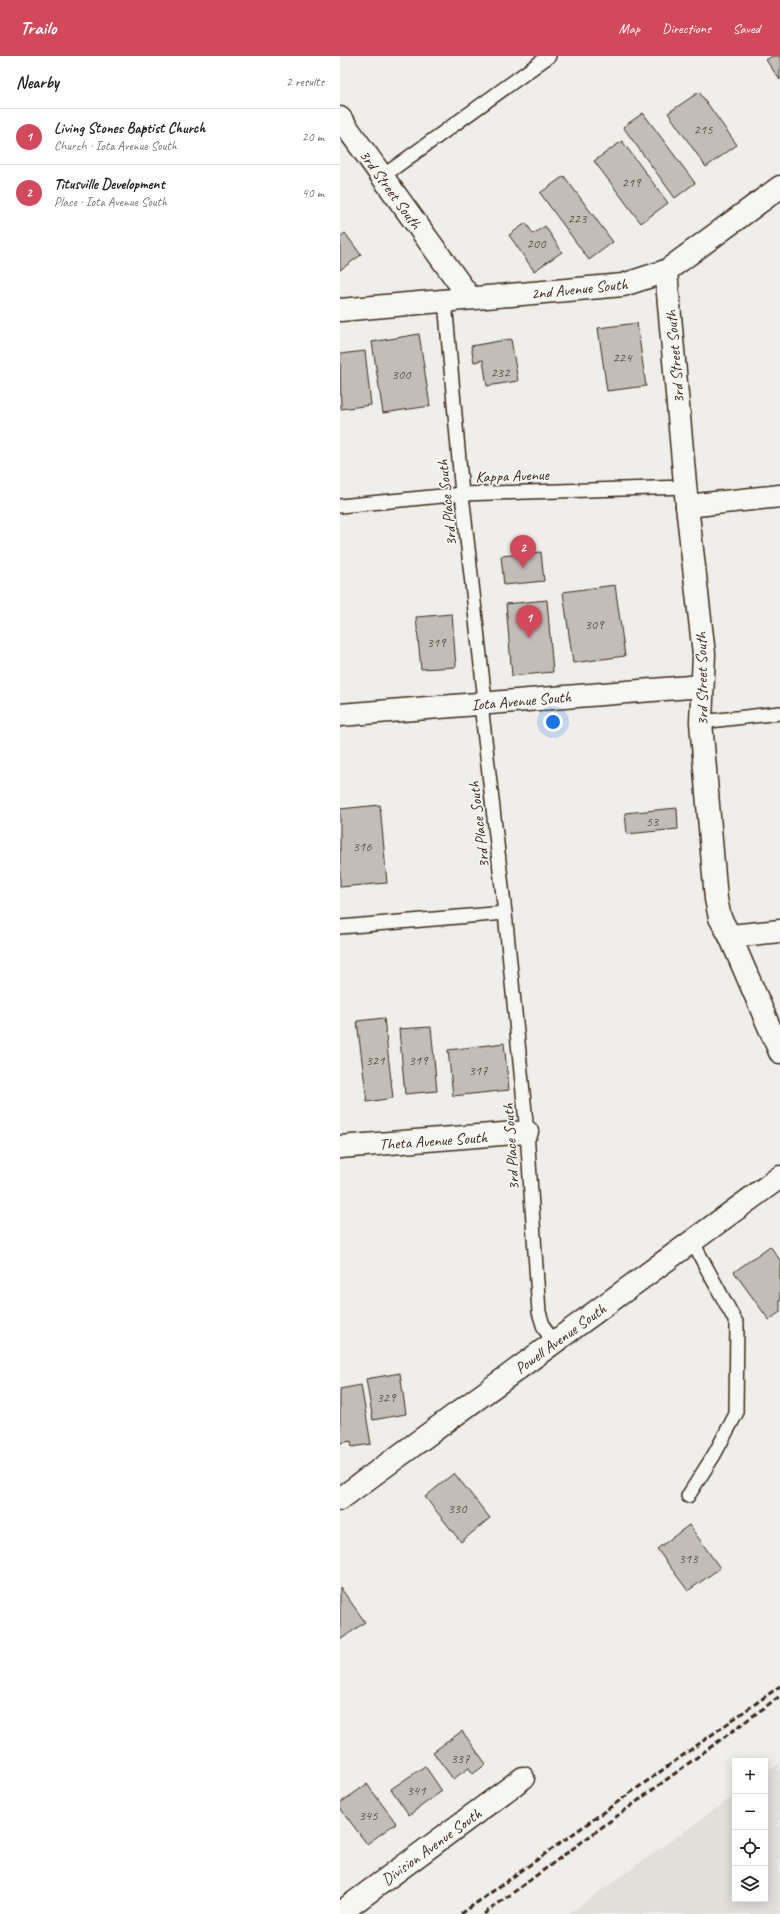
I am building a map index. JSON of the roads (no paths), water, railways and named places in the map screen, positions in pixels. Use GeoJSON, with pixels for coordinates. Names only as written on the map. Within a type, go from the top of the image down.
{"type":"FeatureCollection","features":[{"type":"Feature","properties":{"kind":"street","name":"3rd Street South"},"geometry":{"type":"LineString","coordinates":[[340,118],[470,298]]}},
{"type":"Feature","properties":{"kind":"street","name":"2nd Avenue South"},"geometry":{"type":"LineString","coordinates":[[340,310],[623,285],[666,271],[780,187]]}},
{"type":"Feature","properties":{"kind":"street","name":"3rd Street South"},"geometry":{"type":"LineString","coordinates":[[666,271],[686,497],[704,654],[701,722],[716,899],[720,918],[730,936],[780,1052]]}},
{"type":"Feature","properties":{"kind":"street"},"geometry":{"type":"LineString","coordinates":[[686,497],[780,496]]}},
{"type":"Feature","properties":{"kind":"street","name":"Iota Avenue South"},"geometry":{"type":"LineString","coordinates":[[340,716],[702,686]]}},
{"type":"Feature","properties":{"kind":"street"},"geometry":{"type":"LineString","coordinates":[[730,936],[780,931]]}},
{"type":"Feature","properties":{"kind":"street","name":"Theta Avenue South"},"geometry":{"type":"LineString","coordinates":[[340,1147],[527,1132]]}},
{"type":"Feature","properties":{"kind":"street","name":"Powell Avenue South"},"geometry":{"type":"LineString","coordinates":[[340,1499],[780,1177]]}},
{"type":"Feature","properties":{"kind":"street","name":"Division Avenue South"},"geometry":{"type":"LineString","coordinates":[[340,1913],[523,1778]]}},
{"type":"Feature","properties":{"kind":"lane"},"geometry":{"type":"LineString","coordinates":[[383,176],[549,56]]}},
{"type":"Feature","properties":{"kind":"lane","name":"3rd Place South"},"geometry":{"type":"LineString","coordinates":[[445,301],[462,494],[484,692],[482,713],[505,913],[527,1132],[539,1312],[544,1328],[554,1343]]}},
{"type":"Feature","properties":{"kind":"lane","name":"Kappa Avenue"},"geometry":{"type":"LineString","coordinates":[[340,506],[462,494],[686,497]]}},
{"type":"Feature","properties":{"kind":"lane"},"geometry":{"type":"LineString","coordinates":[[701,722],[780,714]]}},
{"type":"Feature","properties":{"kind":"lane"},"geometry":{"type":"LineString","coordinates":[[340,927],[505,913]]}},
{"type":"Feature","properties":{"kind":"lane"},"geometry":{"type":"LineString","coordinates":[[688,1496],[714,1455],[736,1414],[737,1324],[692,1241]]}},
{"type":"Feature","properties":{"kind":"railway"},"geometry":{"type":"LineString","coordinates":[[461,1914],[780,1686]]}},
{"type":"Feature","properties":{"kind":"railway"},"geometry":{"type":"LineString","coordinates":[[484,1914],[780,1696]]}},
{"type":"Feature","properties":{"kind":"place","name":"Titusville Development"},"geometry":{"type":"Point","coordinates":[523,568]}},
{"type":"Feature","properties":{"kind":"place","name":"Living Stones Baptist Church"},"geometry":{"type":"Point","coordinates":[529,638]}}]}
